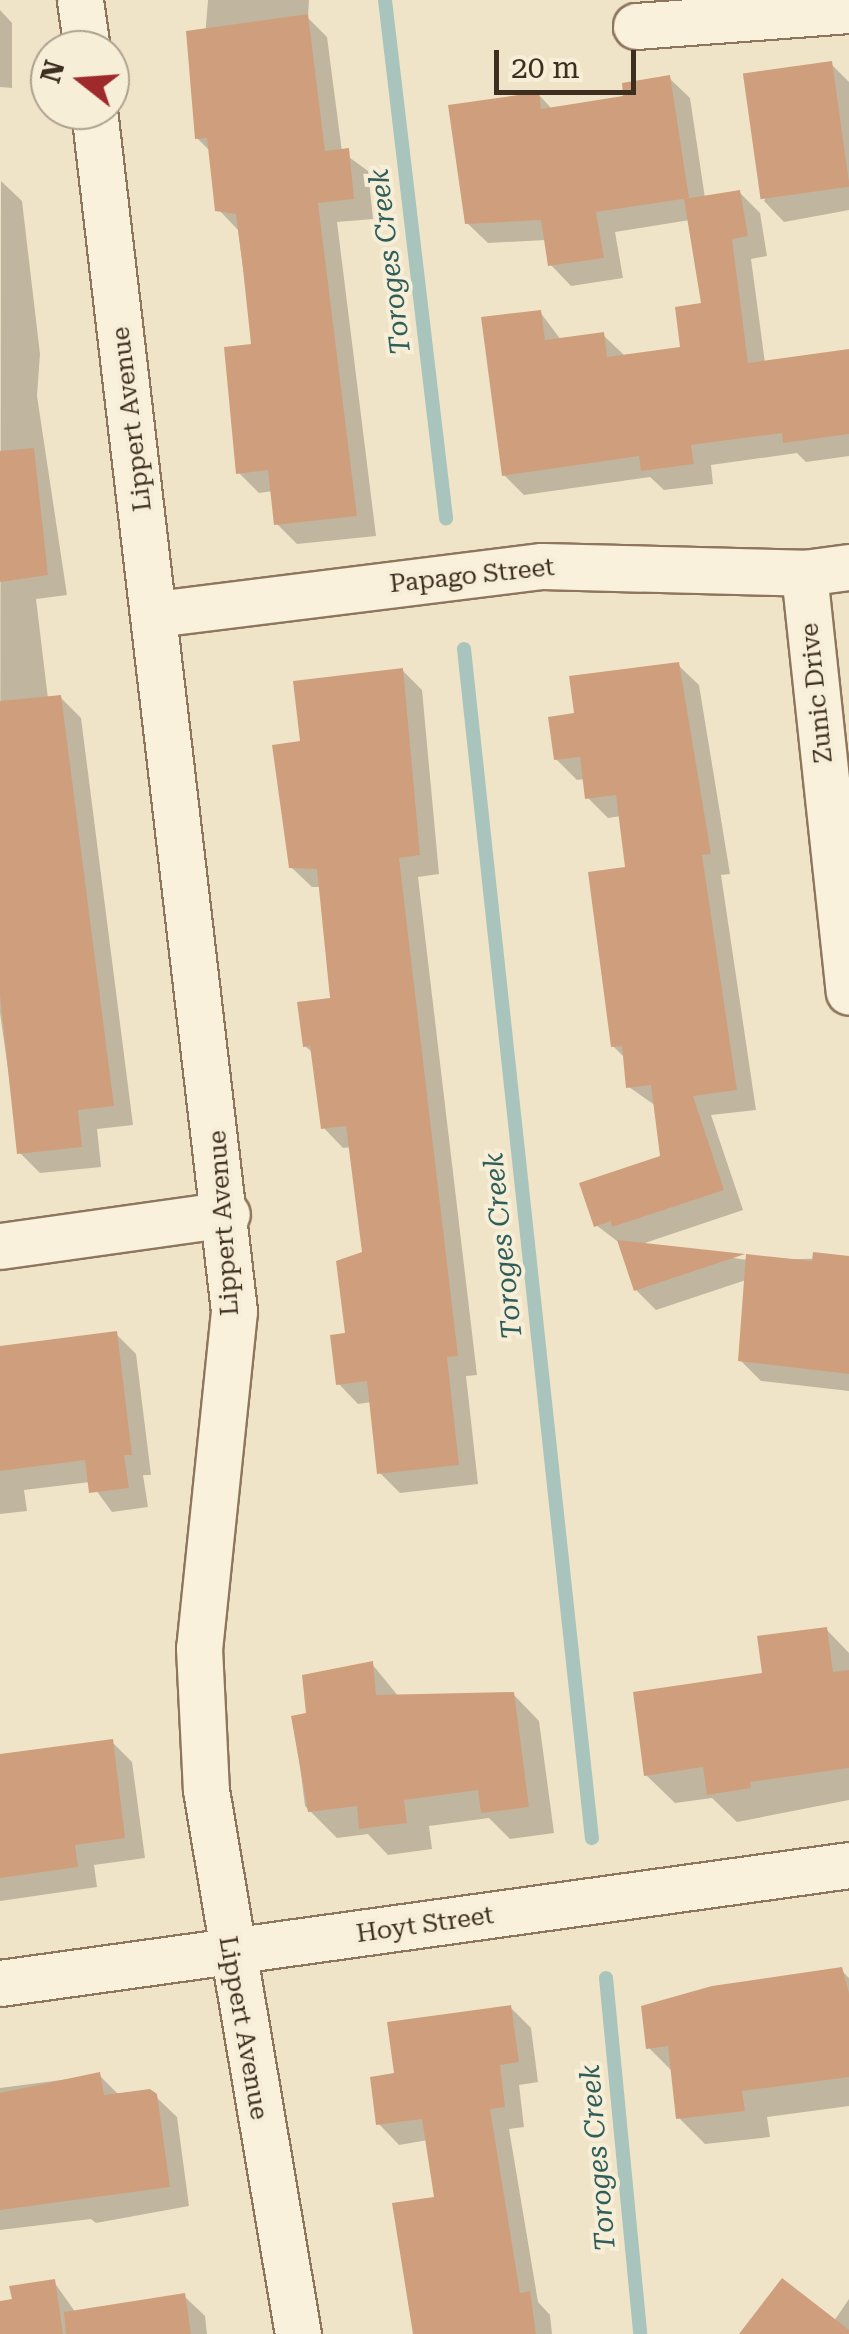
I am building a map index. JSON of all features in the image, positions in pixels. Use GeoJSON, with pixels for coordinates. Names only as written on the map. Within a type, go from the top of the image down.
{"type":"FeatureCollection","features":[{"type":"Feature","properties":{"kind":"street"},"geometry":{"type":"LineString","coordinates":[[80,0],[84,30]]}},
{"type":"Feature","properties":{"kind":"street"},"geometry":{"type":"LineString","coordinates":[[636,26],[849,10]]}},
{"type":"Feature","properties":{"kind":"street","name":"Lippert Avenue"},"geometry":{"type":"LineString","coordinates":[[96,130],[227,1214],[234,1311],[200,1648],[206,1790],[229,1953],[298,2334]]}},
{"type":"Feature","properties":{"kind":"street","name":"Papago Street"},"geometry":{"type":"LineString","coordinates":[[156,614],[542,566],[804,573],[849,567]]}},
{"type":"Feature","properties":{"kind":"street","name":"Zunic Drive"},"geometry":{"type":"LineString","coordinates":[[804,573],[849,992]]}},
{"type":"Feature","properties":{"kind":"street"},"geometry":{"type":"LineString","coordinates":[[0,1246],[227,1214]]}},
{"type":"Feature","properties":{"kind":"street","name":"Hoyt Street"},"geometry":{"type":"LineString","coordinates":[[0,1983],[849,1865]]}},
{"type":"Feature","properties":{"kind":"building"},"geometry":{"type":"Polygon","coordinates":[[[308,14],[325,151],[349,148],[354,199],[318,203],[357,516],[274,525],[268,470],[236,474],[224,347],[251,344],[243,269],[236,214],[215,211],[207,138],[195,139],[186,31],[308,14]]]}},
{"type":"Feature","properties":{"kind":"building"},"geometry":{"type":"Polygon","coordinates":[[[832,61],[849,187],[761,199],[743,74],[832,61]]]}},
{"type":"Feature","properties":{"kind":"building"},"geometry":{"type":"Polygon","coordinates":[[[670,75],[689,198],[596,212],[604,258],[548,266],[541,220],[465,224],[448,105],[539,92],[541,109],[623,96],[622,83],[670,75]]]}},
{"type":"Feature","properties":{"kind":"building"},"geometry":{"type":"Polygon","coordinates":[[[740,190],[748,236],[732,239],[748,363],[849,349],[849,434],[783,443],[782,433],[691,445],[694,464],[641,471],[639,456],[502,476],[481,317],[541,310],[545,340],[604,332],[607,357],[680,347],[675,307],[701,303],[684,199],[740,190]]]}},
{"type":"Feature","properties":{"kind":"building"},"geometry":{"type":"Polygon","coordinates":[[[34,448],[48,575],[0,582],[0,451],[34,448]]]}},
{"type":"Feature","properties":{"kind":"building"},"geometry":{"type":"Polygon","coordinates":[[[679,662],[711,854],[702,855],[737,1090],[693,1096],[724,1190],[612,1227],[611,1221],[594,1227],[579,1183],[660,1156],[651,1085],[626,1088],[622,1046],[611,1047],[588,872],[625,867],[616,795],[585,799],[580,757],[554,760],[548,717],[574,713],[569,676],[679,662]]]}},
{"type":"Feature","properties":{"kind":"building"},"geometry":{"type":"Polygon","coordinates":[[[403,668],[420,855],[399,858],[458,1356],[447,1357],[459,1465],[377,1474],[367,1381],[336,1385],[330,1335],[345,1333],[336,1261],[362,1252],[346,1126],[321,1129],[310,1046],[303,1047],[297,1002],[330,998],[317,869],[289,868],[272,745],[300,741],[293,681],[403,668]]]}},
{"type":"Feature","properties":{"kind":"building"},"geometry":{"type":"Polygon","coordinates":[[[61,695],[114,1106],[78,1110],[82,1147],[17,1154],[0,995],[0,701],[61,695]]]}},
{"type":"Feature","properties":{"kind":"building"},"geometry":{"type":"Polygon","coordinates":[[[617,1240],[745,1254],[634,1291],[617,1240]]]}},
{"type":"Feature","properties":{"kind":"building"},"geometry":{"type":"Polygon","coordinates":[[[813,1252],[849,1256],[849,1374],[738,1361],[746,1254],[812,1261],[813,1252]]]}},
{"type":"Feature","properties":{"kind":"building"},"geometry":{"type":"Polygon","coordinates":[[[117,1331],[132,1455],[124,1455],[129,1488],[89,1493],[85,1460],[0,1471],[0,1346],[117,1331]]]}},
{"type":"Feature","properties":{"kind":"building"},"geometry":{"type":"Polygon","coordinates":[[[827,1627],[833,1672],[849,1670],[849,1768],[750,1782],[751,1788],[707,1795],[703,1767],[644,1776],[633,1692],[762,1673],[757,1636],[827,1627]]]}},
{"type":"Feature","properties":{"kind":"building"},"geometry":{"type":"Polygon","coordinates":[[[373,1661],[376,1695],[514,1692],[529,1807],[481,1813],[478,1790],[404,1800],[407,1823],[359,1829],[357,1806],[308,1812],[291,1716],[306,1713],[302,1675],[373,1661]]]}},
{"type":"Feature","properties":{"kind":"building"},"geometry":{"type":"Polygon","coordinates":[[[113,1739],[125,1838],[75,1845],[78,1867],[0,1878],[0,1754],[113,1739]]]}},
{"type":"Feature","properties":{"kind":"building"},"geometry":{"type":"Polygon","coordinates":[[[842,1967],[849,1993],[849,2077],[742,2091],[745,2111],[676,2119],[668,2046],[646,2049],[641,2006],[712,1986],[842,1967]]]}},
{"type":"Feature","properties":{"kind":"building"},"geometry":{"type":"Polygon","coordinates":[[[511,2005],[519,2062],[500,2065],[505,2107],[490,2109],[520,2293],[530,2291],[536,2334],[413,2334],[392,2203],[434,2197],[422,2119],[376,2125],[370,2077],[394,2073],[387,2022],[511,2005]]]}},
{"type":"Feature","properties":{"kind":"building"},"geometry":{"type":"Polygon","coordinates":[[[100,2072],[104,2095],[150,2089],[157,2094],[170,2187],[0,2210],[0,2093],[100,2072]]]}},
{"type":"Feature","properties":{"kind":"building"},"geometry":{"type":"Polygon","coordinates":[[[782,2278],[849,2330],[849,2334],[739,2334],[782,2278]]]}},
{"type":"Feature","properties":{"kind":"building"},"geometry":{"type":"Polygon","coordinates":[[[55,2279],[63,2334],[0,2334],[0,2301],[12,2299],[9,2286],[55,2279]]]}},
{"type":"Feature","properties":{"kind":"building"},"geometry":{"type":"Polygon","coordinates":[[[185,2293],[191,2334],[66,2334],[64,2312],[185,2293]]]}},
{"type":"Feature","properties":{"kind":"waterway","name":"Toroges Creek"},"geometry":{"type":"LineString","coordinates":[[385,0],[446,518]]}},
{"type":"Feature","properties":{"kind":"waterway","name":"Toroges Creek"},"geometry":{"type":"LineString","coordinates":[[464,649],[592,1838]]}},
{"type":"Feature","properties":{"kind":"waterway","name":"Toroges Creek"},"geometry":{"type":"LineString","coordinates":[[606,1978],[640,2334]]}}]}
